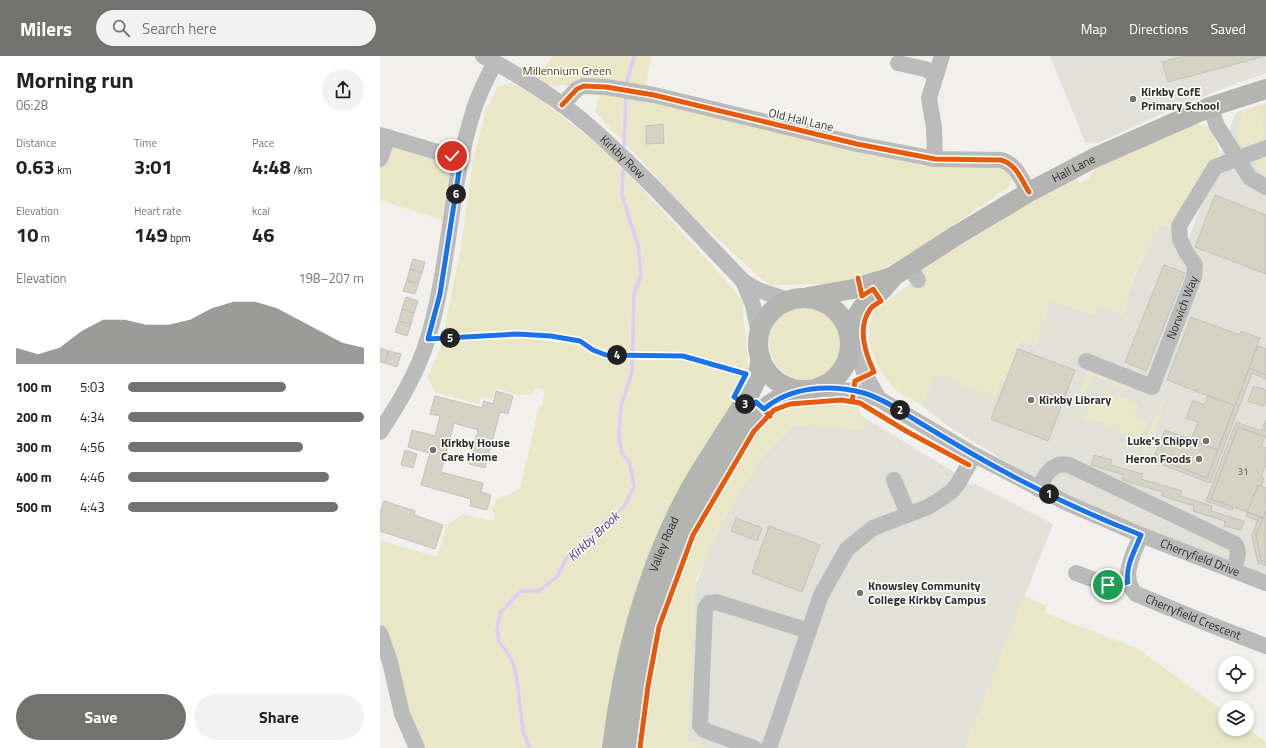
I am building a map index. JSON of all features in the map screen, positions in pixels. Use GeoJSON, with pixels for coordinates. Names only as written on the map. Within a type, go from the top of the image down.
{"type":"FeatureCollection","features":[{"type":"Feature","properties":{"kind":"main road","name":"Hall Lane"},"geometry":{"type":"LineString","coordinates":[[850,335],[862,308],[882,290],[907,274],[962,232],[1029,192],[1094,158],[1210,107],[1266,89]]}},
{"type":"Feature","properties":{"kind":"main road","name":"Hall Lane"},"geometry":{"type":"LineString","coordinates":[[796,299],[853,289],[907,274]]}},
{"type":"Feature","properties":{"kind":"main road"},"geometry":{"type":"LineString","coordinates":[[796,299],[814,299],[826,303],[836,310],[843,319],[850,335],[849,356],[842,371],[831,382],[809,389],[788,387],[776,381],[767,371],[761,359],[758,346],[759,334],[765,319],[776,308],[796,299]]}},
{"type":"Feature","properties":{"kind":"main road","name":"Valley Road"},"geometry":{"type":"LineString","coordinates":[[612,748],[618,703],[637,620],[650,576],[665,538],[689,489],[752,389],[757,378],[761,359]]}},
{"type":"Feature","properties":{"kind":"main road","name":"Valley Road"},"geometry":{"type":"LineString","coordinates":[[628,748],[636,687],[652,621],[685,532],[707,488],[748,427],[769,405],[778,399],[809,389]]}},
{"type":"Feature","properties":{"kind":"street"},"geometry":{"type":"LineString","coordinates":[[935,159],[934,128],[929,98],[942,56]]}},
{"type":"Feature","properties":{"kind":"street"},"geometry":{"type":"LineString","coordinates":[[380,432],[399,403],[418,367],[428,339],[440,294],[461,159],[473,111],[489,59]]}},
{"type":"Feature","properties":{"kind":"street","name":"Kirkby Row"},"geometry":{"type":"LineString","coordinates":[[489,59],[562,106],[588,126],[627,162],[743,281],[758,290],[796,299]]}},
{"type":"Feature","properties":{"kind":"street"},"geometry":{"type":"LineString","coordinates":[[898,62],[925,69],[936,75]]}},
{"type":"Feature","properties":{"kind":"street","name":"Old Hall Lane"},"geometry":{"type":"LineString","coordinates":[[562,106],[577,89],[584,86],[606,87],[654,95],[857,144],[935,159],[993,159],[1008,162],[1014,167],[1029,192]]}},
{"type":"Feature","properties":{"kind":"street"},"geometry":{"type":"LineString","coordinates":[[1210,107],[1217,126],[1250,178],[1266,187]]}},
{"type":"Feature","properties":{"kind":"street"},"geometry":{"type":"LineString","coordinates":[[380,159],[384,136],[461,159]]}},
{"type":"Feature","properties":{"kind":"street"},"geometry":{"type":"LineString","coordinates":[[1237,159],[1266,148]]}},
{"type":"Feature","properties":{"kind":"street","name":"Norwich Way"},"geometry":{"type":"LineString","coordinates":[[1086,361],[1152,387],[1194,277],[1195,269],[1193,261],[1186,252],[1180,239],[1179,226],[1215,167],[1237,159]]}},
{"type":"Feature","properties":{"kind":"street","name":"Kirkby Row"},"geometry":{"type":"LineString","coordinates":[[743,281],[753,305],[759,334]]}},
{"type":"Feature","properties":{"kind":"street","name":"Cherryfield Drive"},"geometry":{"type":"LineString","coordinates":[[850,335],[857,357],[872,388],[879,398]]}},
{"type":"Feature","properties":{"kind":"street","name":"Cherryfield Drive"},"geometry":{"type":"LineString","coordinates":[[809,389],[854,391],[879,398],[974,455],[1074,507],[1141,535],[1266,583]]}},
{"type":"Feature","properties":{"kind":"street"},"geometry":{"type":"LineString","coordinates":[[768,748],[821,595],[848,549],[873,528],[928,507],[942,499],[952,491],[974,455]]}},
{"type":"Feature","properties":{"kind":"street"},"geometry":{"type":"LineString","coordinates":[[1038,489],[1051,469],[1060,464],[1069,466],[1235,544],[1239,554],[1234,570]]}},
{"type":"Feature","properties":{"kind":"street"},"geometry":{"type":"LineString","coordinates":[[894,480],[908,514]]}},
{"type":"Feature","properties":{"kind":"street"},"geometry":{"type":"LineString","coordinates":[[1076,573],[1108,585],[1117,585],[1128,582],[1128,568],[1141,535]]}},
{"type":"Feature","properties":{"kind":"street","name":"Cherryfield Crescent"},"geometry":{"type":"LineString","coordinates":[[1128,582],[1132,590],[1140,596],[1266,646]]}},
{"type":"Feature","properties":{"kind":"street"},"geometry":{"type":"LineString","coordinates":[[754,748],[704,730],[700,725],[705,609],[709,603],[716,602],[808,631]]}},
{"type":"Feature","properties":{"kind":"street"},"geometry":{"type":"LineString","coordinates":[[380,633],[390,662],[402,714],[416,748]]}},
{"type":"Feature","properties":{"kind":"shaded area","name":"Kirkby CofE Primary School"},"geometry":{"type":"Polygon","coordinates":[[[1050,56],[1266,56],[1266,73],[1229,86],[1166,112],[1098,143],[1085,142],[1050,56]]]}},
{"type":"Feature","properties":{"kind":"shaded area"},"geometry":{"type":"Polygon","coordinates":[[[1266,103],[1266,575],[1152,532],[1081,502],[1030,476],[946,425],[921,405],[934,374],[1006,380],[1013,354],[1020,341],[1034,346],[1051,300],[1093,315],[1098,305],[1128,298],[1126,298],[1143,255],[1146,256],[1159,224],[1171,228],[1187,243],[1236,113],[1266,103]]]}},
{"type":"Feature","properties":{"kind":"shaded area","name":"Knowsley Community College Kirkby Campus"},"geometry":{"type":"Polygon","coordinates":[[[857,413],[957,474],[958,478],[969,485],[973,483],[1053,524],[965,748],[682,748],[687,612],[709,547],[729,503],[784,422],[857,413]]]}},
{"type":"Feature","properties":{"kind":"green space","name":"Millennium Green"},"geometry":{"type":"Polygon","coordinates":[[[553,56],[651,56],[645,94],[593,86],[532,85],[553,56]]]}},
{"type":"Feature","properties":{"kind":"green space"},"geometry":{"type":"Polygon","coordinates":[[[510,83],[530,91],[613,157],[731,286],[742,302],[749,371],[605,748],[422,748],[415,734],[392,650],[380,620],[380,540],[437,557],[447,525],[463,514],[493,521],[495,515],[492,509],[496,500],[520,489],[539,406],[542,405],[545,390],[537,388],[530,395],[517,395],[496,388],[492,399],[481,397],[479,404],[435,392],[427,377],[440,350],[461,247],[473,160],[485,113],[497,87],[510,83]]]}},
{"type":"Feature","properties":{"kind":"green space"},"geometry":{"type":"Polygon","coordinates":[[[600,91],[1004,164],[1013,173],[1009,187],[903,259],[854,281],[822,284],[771,285],[759,277],[700,223],[595,112],[600,91]]]}},
{"type":"Feature","properties":{"kind":"green space"},"geometry":{"type":"Polygon","coordinates":[[[1264,104],[1266,115],[1262,119],[1262,124],[1264,137],[1257,144],[1244,148],[1238,135],[1243,111],[1264,104]]]}},
{"type":"Feature","properties":{"kind":"green space"},"geometry":{"type":"Polygon","coordinates":[[[1193,123],[1209,128],[1215,139],[1220,155],[1171,228],[1159,225],[1146,256],[1142,255],[1126,297],[1128,298],[1123,315],[1098,305],[1094,315],[1051,300],[1034,346],[1019,341],[1013,354],[1014,359],[1006,380],[1002,379],[995,398],[935,374],[921,405],[895,389],[888,381],[876,362],[872,351],[869,330],[871,320],[875,310],[914,281],[919,271],[981,228],[1076,177],[1079,183],[1089,178],[1096,167],[1193,123]]]}},
{"type":"Feature","properties":{"kind":"green space"},"geometry":{"type":"Polygon","coordinates":[[[380,135],[461,159],[451,223],[380,200],[380,135]]]}},
{"type":"Feature","properties":{"kind":"green space"},"geometry":{"type":"Polygon","coordinates":[[[1266,155],[1266,176],[1259,170],[1254,160],[1266,155]]]}},
{"type":"Feature","properties":{"kind":"green space"},"geometry":{"type":"Polygon","coordinates":[[[806,306],[827,312],[837,322],[843,343],[837,364],[827,374],[806,380],[785,374],[775,364],[769,343],[775,322],[785,312],[806,306]]]}},
{"type":"Feature","properties":{"kind":"green space"},"geometry":{"type":"Polygon","coordinates":[[[1088,370],[1129,386],[1127,389],[1093,376],[1086,393],[1080,391],[1088,370]]]}},
{"type":"Feature","properties":{"kind":"green space"},"geometry":{"type":"Polygon","coordinates":[[[1105,391],[1139,404],[1134,417],[1147,421],[1139,440],[1120,433],[1121,430],[1111,426],[1110,429],[1105,427],[1106,424],[1097,421],[1096,424],[1083,419],[1092,397],[1101,400],[1105,391]]]}},
{"type":"Feature","properties":{"kind":"green space"},"geometry":{"type":"Polygon","coordinates":[[[793,397],[856,402],[866,430],[794,426],[759,461],[728,513],[696,579],[688,739],[686,740],[710,748],[642,748],[662,627],[695,536],[757,433],[793,397]]]}},
{"type":"Feature","properties":{"kind":"green space"},"geometry":{"type":"Polygon","coordinates":[[[1162,399],[1166,400],[1160,413],[1162,414],[1146,456],[1143,450],[1162,399]]]}},
{"type":"Feature","properties":{"kind":"green space"},"geometry":{"type":"Polygon","coordinates":[[[1024,595],[1047,606],[1045,613],[1137,648],[1218,707],[1218,736],[1254,736],[1254,733],[1266,742],[1266,748],[965,748],[1024,595]]]}},
{"type":"Feature","properties":{"kind":"building"},"geometry":{"type":"Polygon","coordinates":[[[1184,56],[1266,56],[1168,82],[1162,62],[1184,56]]]}},
{"type":"Feature","properties":{"kind":"building"},"geometry":{"type":"Polygon","coordinates":[[[663,124],[664,143],[646,144],[646,126],[663,124]]]}},
{"type":"Feature","properties":{"kind":"building"},"geometry":{"type":"Polygon","coordinates":[[[1215,195],[1266,215],[1266,274],[1195,247],[1215,195]]]}},
{"type":"Feature","properties":{"kind":"building"},"geometry":{"type":"Polygon","coordinates":[[[413,259],[425,262],[422,273],[410,269],[413,259]]]}},
{"type":"Feature","properties":{"kind":"building"},"geometry":{"type":"Polygon","coordinates":[[[1164,265],[1185,273],[1146,371],[1125,362],[1164,265]]]}},
{"type":"Feature","properties":{"kind":"building"},"geometry":{"type":"Polygon","coordinates":[[[410,269],[422,273],[418,284],[407,280],[410,269]]]}},
{"type":"Feature","properties":{"kind":"building"},"geometry":{"type":"Polygon","coordinates":[[[407,280],[418,284],[415,294],[403,291],[407,280]]]}},
{"type":"Feature","properties":{"kind":"building"},"geometry":{"type":"Polygon","coordinates":[[[406,297],[418,301],[414,313],[402,309],[406,297]]]}},
{"type":"Feature","properties":{"kind":"building"},"geometry":{"type":"Polygon","coordinates":[[[402,309],[414,313],[411,324],[399,321],[402,309]]]}},
{"type":"Feature","properties":{"kind":"building"},"geometry":{"type":"Polygon","coordinates":[[[1191,317],[1240,335],[1241,331],[1260,338],[1235,406],[1167,380],[1191,317]]]}},
{"type":"Feature","properties":{"kind":"building"},"geometry":{"type":"Polygon","coordinates":[[[399,321],[411,324],[407,336],[395,332],[399,321]]]}},
{"type":"Feature","properties":{"kind":"building"},"geometry":{"type":"Polygon","coordinates":[[[1258,346],[1266,349],[1266,375],[1249,368],[1258,346]]]}},
{"type":"Feature","properties":{"kind":"building"},"geometry":{"type":"Polygon","coordinates":[[[380,348],[389,351],[385,363],[380,362],[380,348]]]}},
{"type":"Feature","properties":{"kind":"building","name":"Kirkby Library"},"geometry":{"type":"Polygon","coordinates":[[[1018,349],[1075,370],[1048,441],[991,419],[1018,349]]]}},
{"type":"Feature","properties":{"kind":"building"},"geometry":{"type":"Polygon","coordinates":[[[389,351],[401,354],[397,367],[385,363],[389,351]]]}},
{"type":"Feature","properties":{"kind":"building"},"geometry":{"type":"Polygon","coordinates":[[[1249,368],[1266,375],[1266,379],[1252,373],[1210,483],[1153,461],[1154,457],[1207,478],[1249,368]]]}},
{"type":"Feature","properties":{"kind":"building"},"geometry":{"type":"Polygon","coordinates":[[[1254,386],[1266,390],[1266,400],[1264,406],[1248,401],[1254,386]]]}},
{"type":"Feature","properties":{"kind":"building","name":"Kirkby House Care Home"},"geometry":{"type":"Polygon","coordinates":[[[496,391],[513,396],[508,414],[500,412],[485,468],[469,464],[478,430],[454,423],[441,472],[483,483],[481,492],[491,495],[487,510],[470,506],[471,499],[421,485],[430,453],[408,447],[412,430],[435,436],[440,416],[430,414],[435,396],[482,408],[484,401],[493,404],[496,391]]]}},
{"type":"Feature","properties":{"kind":"building"},"geometry":{"type":"Polygon","coordinates":[[[1208,395],[1235,406],[1218,450],[1191,440],[1198,422],[1186,418],[1193,400],[1204,405],[1208,395]]]}},
{"type":"Feature","properties":{"kind":"building"},"geometry":{"type":"Polygon","coordinates":[[[1266,420],[1265,437],[1238,427],[1211,499],[1233,507],[1232,510],[1206,501],[1236,422],[1261,431],[1266,420]]]}},
{"type":"Feature","properties":{"kind":"building"},"geometry":{"type":"Polygon","coordinates":[[[1238,427],[1265,437],[1261,446],[1266,448],[1266,464],[1261,477],[1264,479],[1261,486],[1258,485],[1247,512],[1211,499],[1238,427]]]}},
{"type":"Feature","properties":{"kind":"building"},"geometry":{"type":"Polygon","coordinates":[[[1165,430],[1218,450],[1207,478],[1154,457],[1165,430]]]}},
{"type":"Feature","properties":{"kind":"building"},"geometry":{"type":"Polygon","coordinates":[[[405,450],[417,454],[413,468],[401,465],[405,450]]]}},
{"type":"Feature","properties":{"kind":"building"},"geometry":{"type":"Polygon","coordinates":[[[1094,455],[1112,460],[1110,465],[1143,474],[1141,479],[1182,491],[1180,496],[1212,506],[1211,511],[1244,521],[1241,530],[1224,526],[1225,521],[1193,511],[1194,506],[1162,496],[1163,492],[1122,480],[1124,475],[1091,465],[1094,455]]]}},
{"type":"Feature","properties":{"kind":"building"},"geometry":{"type":"Polygon","coordinates":[[[1258,485],[1266,488],[1266,510],[1263,518],[1247,512],[1258,485]]]}},
{"type":"Feature","properties":{"kind":"building"},"geometry":{"type":"Polygon","coordinates":[[[384,501],[415,511],[414,515],[443,525],[435,549],[380,531],[380,513],[384,501]]]}},
{"type":"Feature","properties":{"kind":"building"},"geometry":{"type":"Polygon","coordinates":[[[1266,510],[1266,562],[1261,561],[1256,536],[1266,510]]]}},
{"type":"Feature","properties":{"kind":"building"},"geometry":{"type":"Polygon","coordinates":[[[1247,512],[1259,516],[1258,521],[1246,516],[1247,512]]]}},
{"type":"Feature","properties":{"kind":"building"},"geometry":{"type":"Polygon","coordinates":[[[1259,516],[1263,518],[1256,536],[1261,561],[1266,562],[1266,566],[1258,563],[1252,536],[1259,516]]]}},
{"type":"Feature","properties":{"kind":"building"},"geometry":{"type":"Polygon","coordinates":[[[736,518],[762,528],[757,541],[731,531],[736,518]]]}},
{"type":"Feature","properties":{"kind":"building"},"geometry":{"type":"Polygon","coordinates":[[[769,526],[820,545],[802,592],[752,573],[769,526]]]}},
{"type":"Feature","properties":{"kind":"waterway"},"geometry":{"type":"LineString","coordinates":[[626,86],[634,56]]}},
{"type":"Feature","properties":{"kind":"waterway"},"geometry":{"type":"LineString","coordinates":[[624,146],[626,94]]}},
{"type":"Feature","properties":{"kind":"waterway","name":"Kirkby Brook"},"geometry":{"type":"LineString","coordinates":[[530,748],[523,731],[516,673],[512,660],[499,641],[497,630],[500,613],[521,591],[539,591],[558,576],[566,558],[598,528],[624,507],[634,487],[630,464],[621,451],[619,433],[621,407],[632,372],[634,294],[641,276],[638,245],[622,194],[623,171]]}},
{"type":"Feature","properties":{"kind":"cycle path"},"geometry":{"type":"LineString","coordinates":[[562,105],[577,89],[584,86],[606,87],[654,95],[857,144],[935,159],[1001,160],[1014,168],[1029,192]]}},
{"type":"Feature","properties":{"kind":"cycle path"},"geometry":{"type":"LineString","coordinates":[[852,402],[855,381],[874,372],[865,348],[863,331],[864,323],[871,308],[881,301],[873,289],[862,296],[858,278]]}},
{"type":"Feature","properties":{"kind":"cycle path"},"geometry":{"type":"LineString","coordinates":[[428,339],[517,334],[580,341],[593,350],[606,355],[683,356],[747,374],[734,397],[751,408],[756,402],[770,416]]}},
{"type":"Feature","properties":{"kind":"cycle path"},"geometry":{"type":"LineString","coordinates":[[640,748],[648,686],[659,627],[693,535],[754,431],[774,410],[790,404],[841,400],[860,403],[906,431],[969,465]]}},
{"type":"Feature","properties":{"kind":"place","name":"Kirkby CofE Primary School"},"geometry":{"type":"Point","coordinates":[1133,99]}},
{"type":"Feature","properties":{"kind":"place","name":"Kirkby Library"},"geometry":{"type":"Point","coordinates":[1031,400]}},
{"type":"Feature","properties":{"kind":"place","name":"Luke's Chippy"},"geometry":{"type":"Point","coordinates":[1206,441]}},
{"type":"Feature","properties":{"kind":"place","name":"Kirkby House Care Home"},"geometry":{"type":"Point","coordinates":[433,450]}},
{"type":"Feature","properties":{"kind":"place","name":"Heron Foods"},"geometry":{"type":"Point","coordinates":[1199,459]}},
{"type":"Feature","properties":{"kind":"place","name":"Knowsley Community College Kirkby Campus"},"geometry":{"type":"Point","coordinates":[860,593]}},
{"type":"Feature","properties":{"kind":"route"},"geometry":{"type":"LineString","coordinates":[[452,156],[461,159],[440,294],[428,339],[517,334],[551,336],[580,341],[593,350],[606,355],[683,356],[746,374],[734,397],[751,408],[756,402],[764,409],[778,399],[802,390],[816,388],[843,389],[879,398],[969,452],[1038,489],[1067,504],[1141,535],[1128,568],[1128,582],[1112,586],[1108,585]]}}]}
